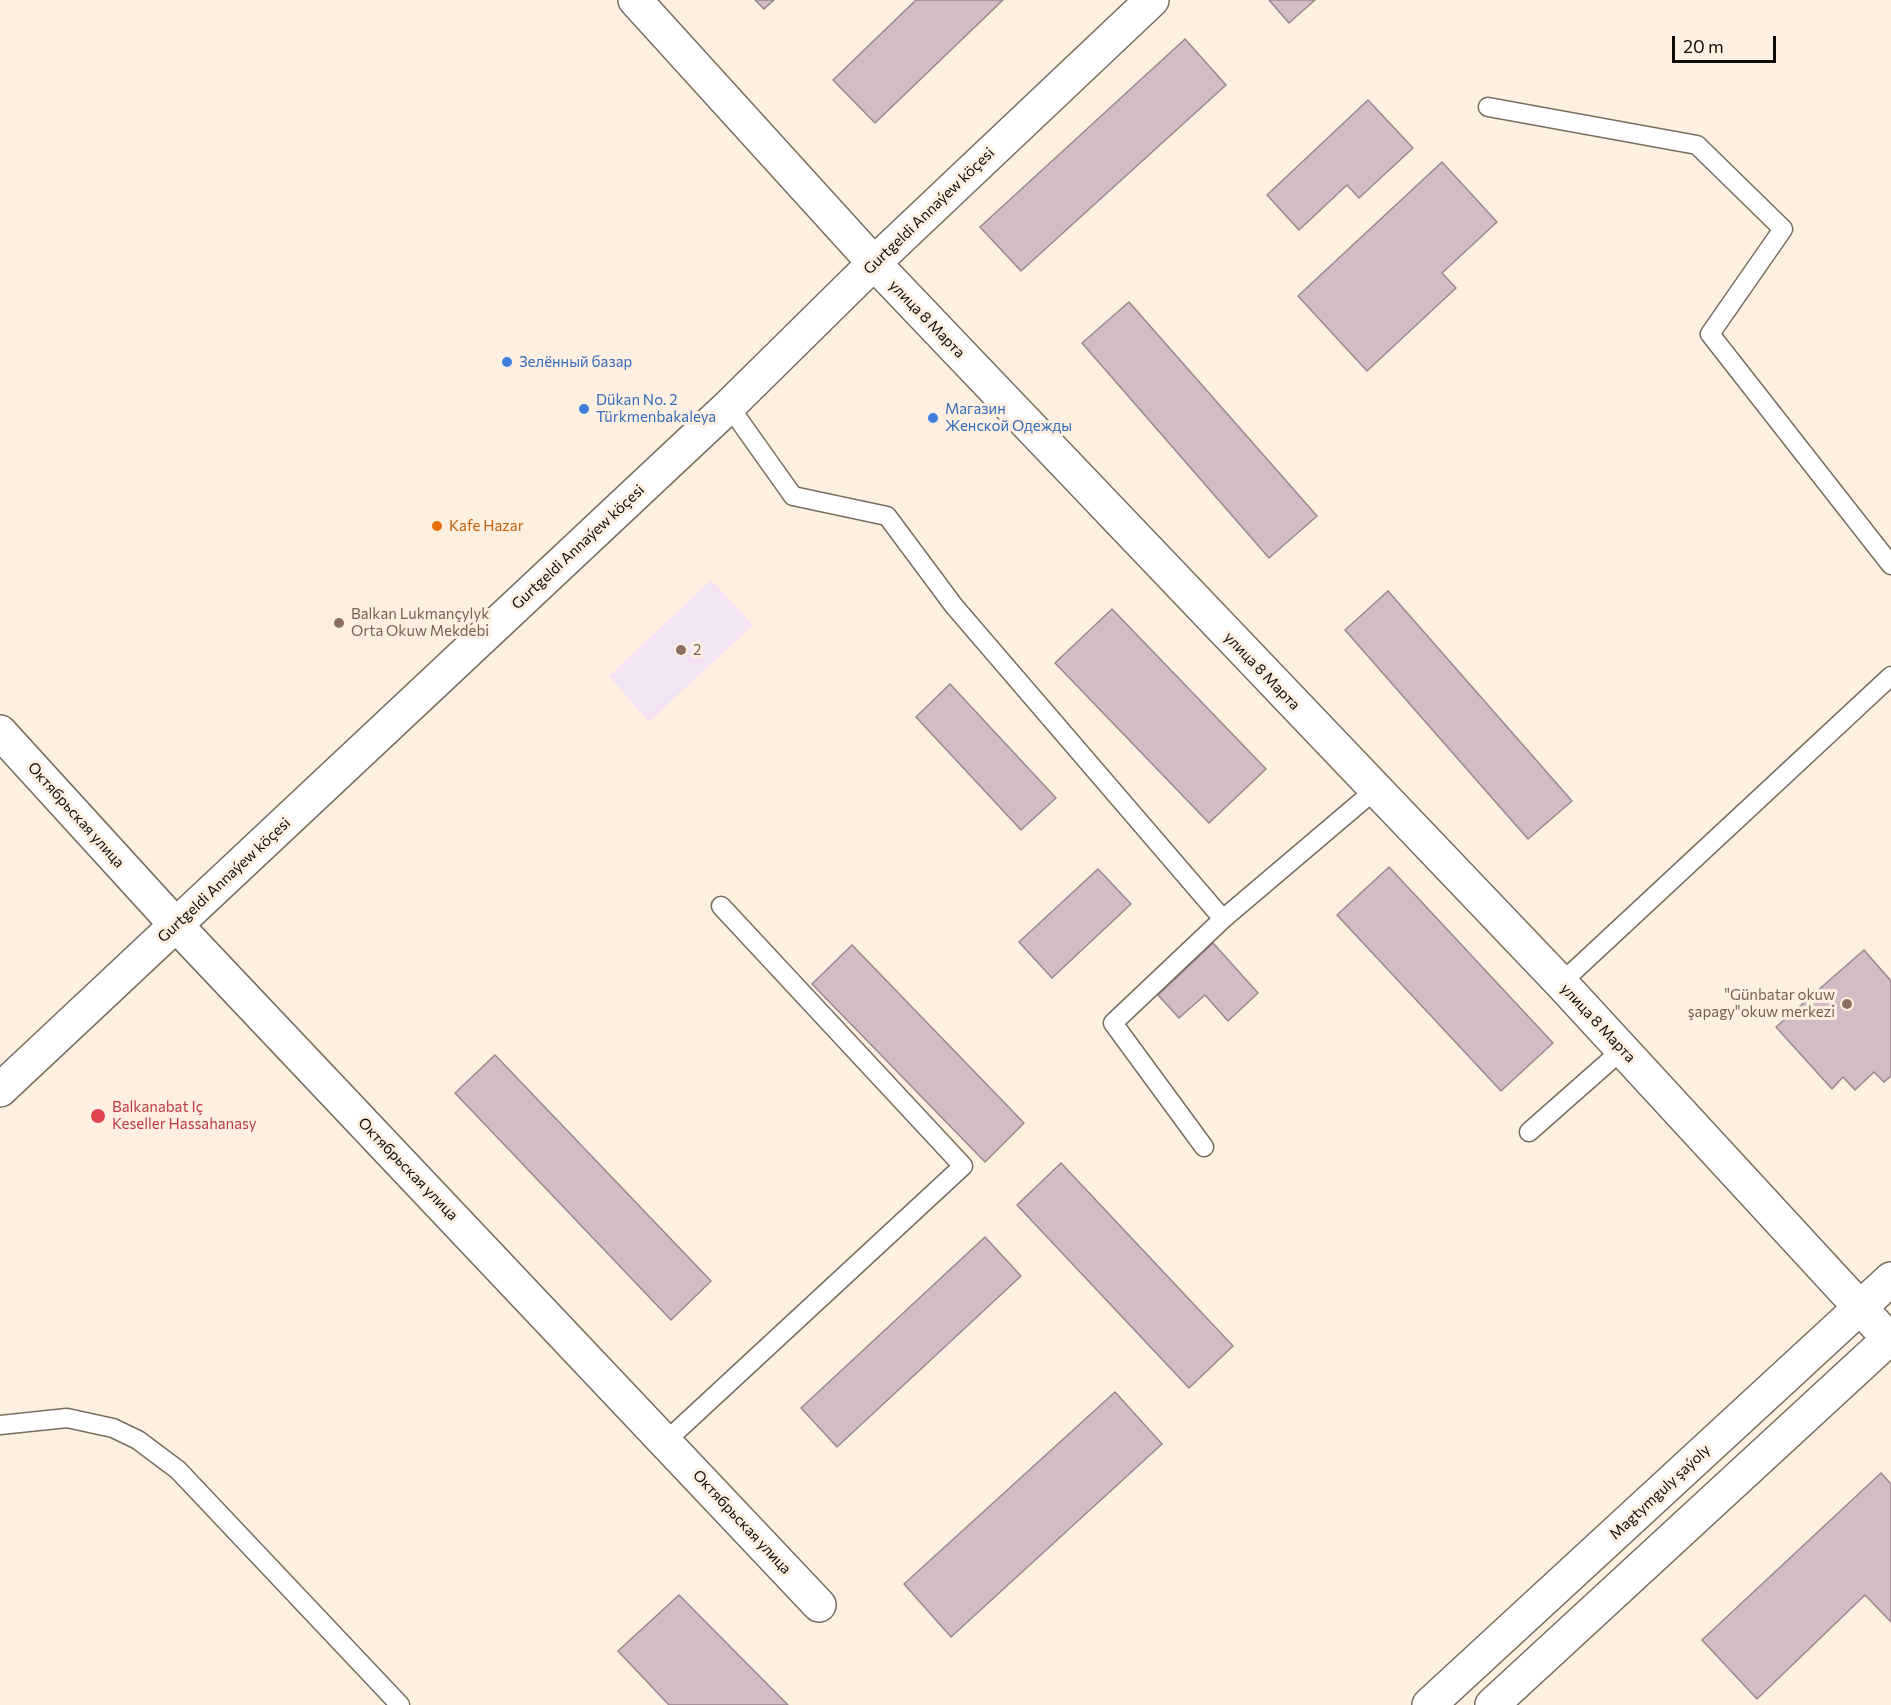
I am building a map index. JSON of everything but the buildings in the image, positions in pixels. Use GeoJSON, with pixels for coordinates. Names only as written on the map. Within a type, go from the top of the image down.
{"type":"FeatureCollection","features":[{"type":"Feature","properties":{"kind":"street","name":"улица 8 Марта"},"geometry":{"type":"LineString","coordinates":[[635,0],[874,263],[1561,983],[1890,1339]]}},
{"type":"Feature","properties":{"kind":"street","name":"Gurtgeldi Annaýew köçesi"},"geometry":{"type":"LineString","coordinates":[[0,1090],[729,406],[874,263],[1152,0]]}},
{"type":"Feature","properties":{"kind":"street","name":"Октябрьская улица"},"geometry":{"type":"LineString","coordinates":[[0,732],[176,925],[819,1605]]}},
{"type":"Feature","properties":{"kind":"street","name":"Magtymguly şaýoly"},"geometry":{"type":"LineString","coordinates":[[1429,1705],[1891,1279]]}},
{"type":"Feature","properties":{"kind":"street"},"geometry":{"type":"LineString","coordinates":[[1492,1705],[1890,1339]]}},
{"type":"Feature","properties":{"kind":"lane"},"geometry":{"type":"LineString","coordinates":[[1488,106],[1697,145],[1783,229],[1710,334],[1891,565]]}},
{"type":"Feature","properties":{"kind":"lane"},"geometry":{"type":"LineString","coordinates":[[729,406],[793,496],[887,516],[954,606],[1223,919]]}},
{"type":"Feature","properties":{"kind":"lane"},"geometry":{"type":"LineString","coordinates":[[1561,983],[1891,676]]}},
{"type":"Feature","properties":{"kind":"lane"},"geometry":{"type":"LineString","coordinates":[[1204,1147],[1113,1023],[1223,919],[1375,790]]}},
{"type":"Feature","properties":{"kind":"lane"},"geometry":{"type":"LineString","coordinates":[[666,1441],[963,1166],[721,906]]}},
{"type":"Feature","properties":{"kind":"lane"},"geometry":{"type":"LineString","coordinates":[[1529,1132],[1623,1050]]}},
{"type":"Feature","properties":{"kind":"lane"},"geometry":{"type":"LineString","coordinates":[[0,1425],[67,1418],[113,1428],[138,1440],[178,1470],[400,1705]]}},
{"type":"Feature","properties":{"kind":"shaded area","name":"2"},"geometry":{"type":"Polygon","coordinates":[[[711,580],[753,625],[649,722],[609,676],[711,580]]]}},
{"type":"Feature","properties":{"kind":"place","name":"Зелённый базар"},"geometry":{"type":"Point","coordinates":[507,362]}},
{"type":"Feature","properties":{"kind":"place","name":"Dükan No. 2 Türkmenbakaleya"},"geometry":{"type":"Point","coordinates":[584,409]}},
{"type":"Feature","properties":{"kind":"place","name":"Магазин Женской Одежды"},"geometry":{"type":"Point","coordinates":[933,418]}},
{"type":"Feature","properties":{"kind":"place","name":"Kafe Hazar"},"geometry":{"type":"Point","coordinates":[437,526]}},
{"type":"Feature","properties":{"kind":"place","name":"Balkan Lukmançylyk Orta Okuw Mekdebi"},"geometry":{"type":"Point","coordinates":[339,623]}},
{"type":"Feature","properties":{"kind":"place","name":"2"},"geometry":{"type":"Point","coordinates":[681,650]}},
{"type":"Feature","properties":{"kind":"place","name":"\"Günbatar okuw şapagy\"okuw merkezi"},"geometry":{"type":"Point","coordinates":[1847,1004]}},
{"type":"Feature","properties":{"kind":"place","name":"Balkanabat Iç Keseller Hassahanasy"},"geometry":{"type":"Point","coordinates":[98,1116]}}]}
